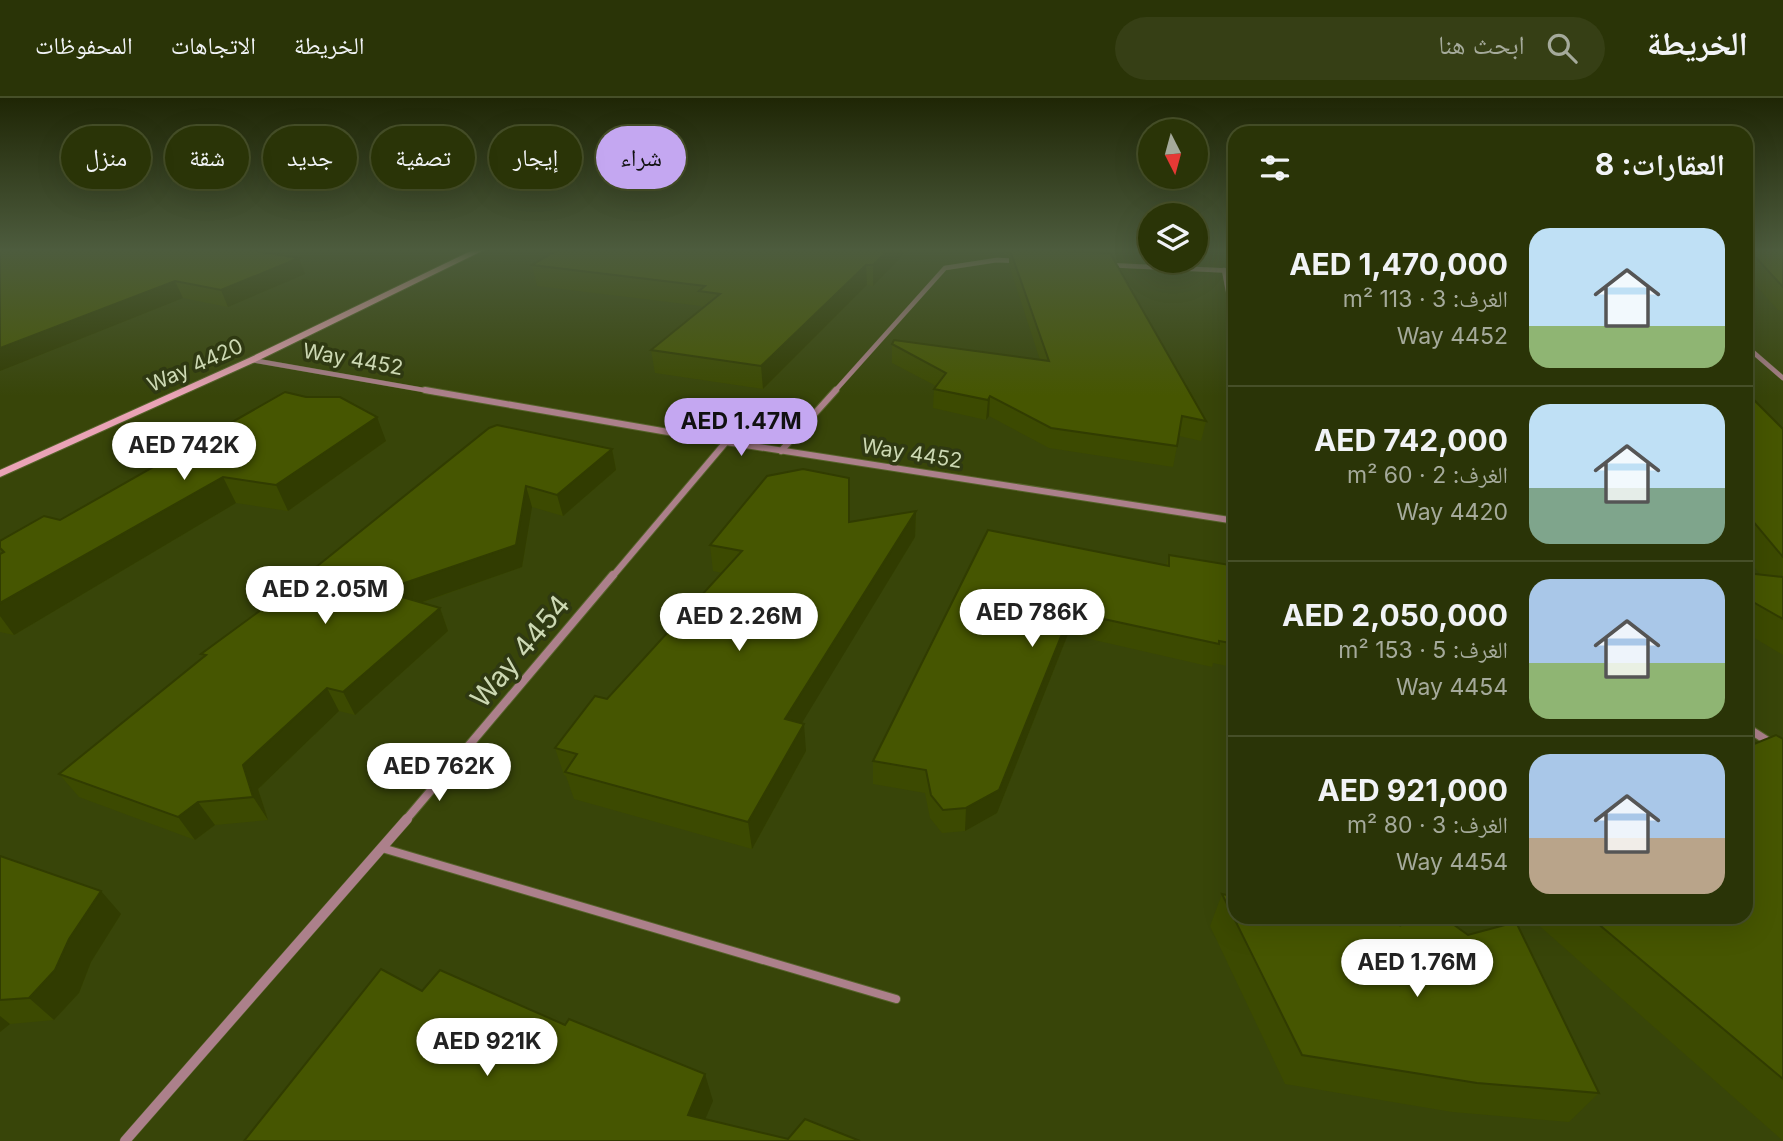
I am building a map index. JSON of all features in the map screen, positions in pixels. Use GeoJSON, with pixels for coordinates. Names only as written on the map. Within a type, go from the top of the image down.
{"type":"FeatureCollection","features":[{"type":"Feature","properties":{"kind":"street","name":"Way 4420"},"geometry":{"type":"LineString","coordinates":[[0,474],[253,360],[380,299]]}},
{"type":"Feature","properties":{"kind":"street"},"geometry":{"type":"LineString","coordinates":[[781,451],[918,299]]}},
{"type":"Feature","properties":{"kind":"street"},"geometry":{"type":"LineString","coordinates":[[1753,352],[1783,378]]}},
{"type":"Feature","properties":{"kind":"street","name":"Way 4452"},"geometry":{"type":"LineString","coordinates":[[253,360],[726,442],[1228,520]]}},
{"type":"Feature","properties":{"kind":"street","name":"Way 4454"},"geometry":{"type":"LineString","coordinates":[[125,1141],[382,848],[726,442]]}},
{"type":"Feature","properties":{"kind":"street"},"geometry":{"type":"LineString","coordinates":[[1753,732],[1783,751]]}},
{"type":"Feature","properties":{"kind":"lane"},"geometry":{"type":"LineString","coordinates":[[382,848],[896,999]]}},
{"type":"Feature","properties":{"kind":"building"},"geometry":{"type":"Polygon","coordinates":[[[0,299],[129,299],[0,348],[0,299]]]}},
{"type":"Feature","properties":{"kind":"building"},"geometry":{"type":"Polygon","coordinates":[[[714,299],[831,299],[761,366],[651,350],[714,299]]]}},
{"type":"Feature","properties":{"kind":"building"},"geometry":{"type":"Polygon","coordinates":[[[1027,299],[1136,299],[1206,421],[1182,416],[1177,446],[1051,428],[990,396],[988,400],[934,389],[946,373],[892,344],[894,340],[1049,361],[1027,299]]]}},
{"type":"Feature","properties":{"kind":"building"},"geometry":{"type":"Polygon","coordinates":[[[285,392],[306,397],[340,397],[377,417],[276,485],[223,477],[0,603],[0,554],[4,552],[0,548],[0,541],[44,516],[60,520],[285,392]]]}},
{"type":"Feature","properties":{"kind":"building"},"geometry":{"type":"Polygon","coordinates":[[[1753,399],[1783,429],[1783,557],[1753,521],[1753,399]]]}},
{"type":"Feature","properties":{"kind":"building"},"geometry":{"type":"Polygon","coordinates":[[[497,425],[612,449],[557,495],[526,486],[516,545],[381,591],[440,608],[343,692],[327,688],[243,765],[253,797],[198,802],[178,817],[59,774],[206,655],[201,654],[280,596],[489,428],[497,425]]]}},
{"type":"Feature","properties":{"kind":"building"},"geometry":{"type":"Polygon","coordinates":[[[803,469],[849,478],[849,522],[916,511],[785,719],[804,724],[748,822],[565,772],[577,754],[555,748],[595,696],[607,699],[742,551],[710,545],[767,476],[803,469]]]}},
{"type":"Feature","properties":{"kind":"building"},"geometry":{"type":"Polygon","coordinates":[[[988,530],[1169,566],[1169,555],[1228,565],[1228,643],[1219,641],[1219,644],[1071,612],[999,790],[966,808],[943,810],[931,795],[926,770],[873,761],[988,530]]]}},
{"type":"Feature","properties":{"kind":"building"},"geometry":{"type":"Polygon","coordinates":[[[1753,574],[1783,577],[1783,619],[1753,602],[1753,574]]]}},
{"type":"Feature","properties":{"kind":"building"},"geometry":{"type":"Polygon","coordinates":[[[1776,735],[1783,739],[1783,1079],[1598,924],[1753,924],[1753,744],[1776,735]]]}},
{"type":"Feature","properties":{"kind":"building"},"geometry":{"type":"Polygon","coordinates":[[[0,856],[101,891],[69,939],[55,970],[29,998],[0,1000],[0,856]]]}},
{"type":"Feature","properties":{"kind":"building"},"geometry":{"type":"Polygon","coordinates":[[[1222,894],[1228,895],[1228,906],[1222,894]]]}},
{"type":"Feature","properties":{"kind":"building"},"geometry":{"type":"Polygon","coordinates":[[[1237,924],[1453,924],[1468,935],[1517,924],[1599,1093],[1477,1083],[1302,1055],[1237,924]]]}},
{"type":"Feature","properties":{"kind":"building"},"geometry":{"type":"Polygon","coordinates":[[[381,969],[422,991],[440,970],[565,1025],[569,1019],[705,1074],[688,1115],[788,1139],[805,1119],[860,1141],[244,1141],[381,969]]]}}]}
